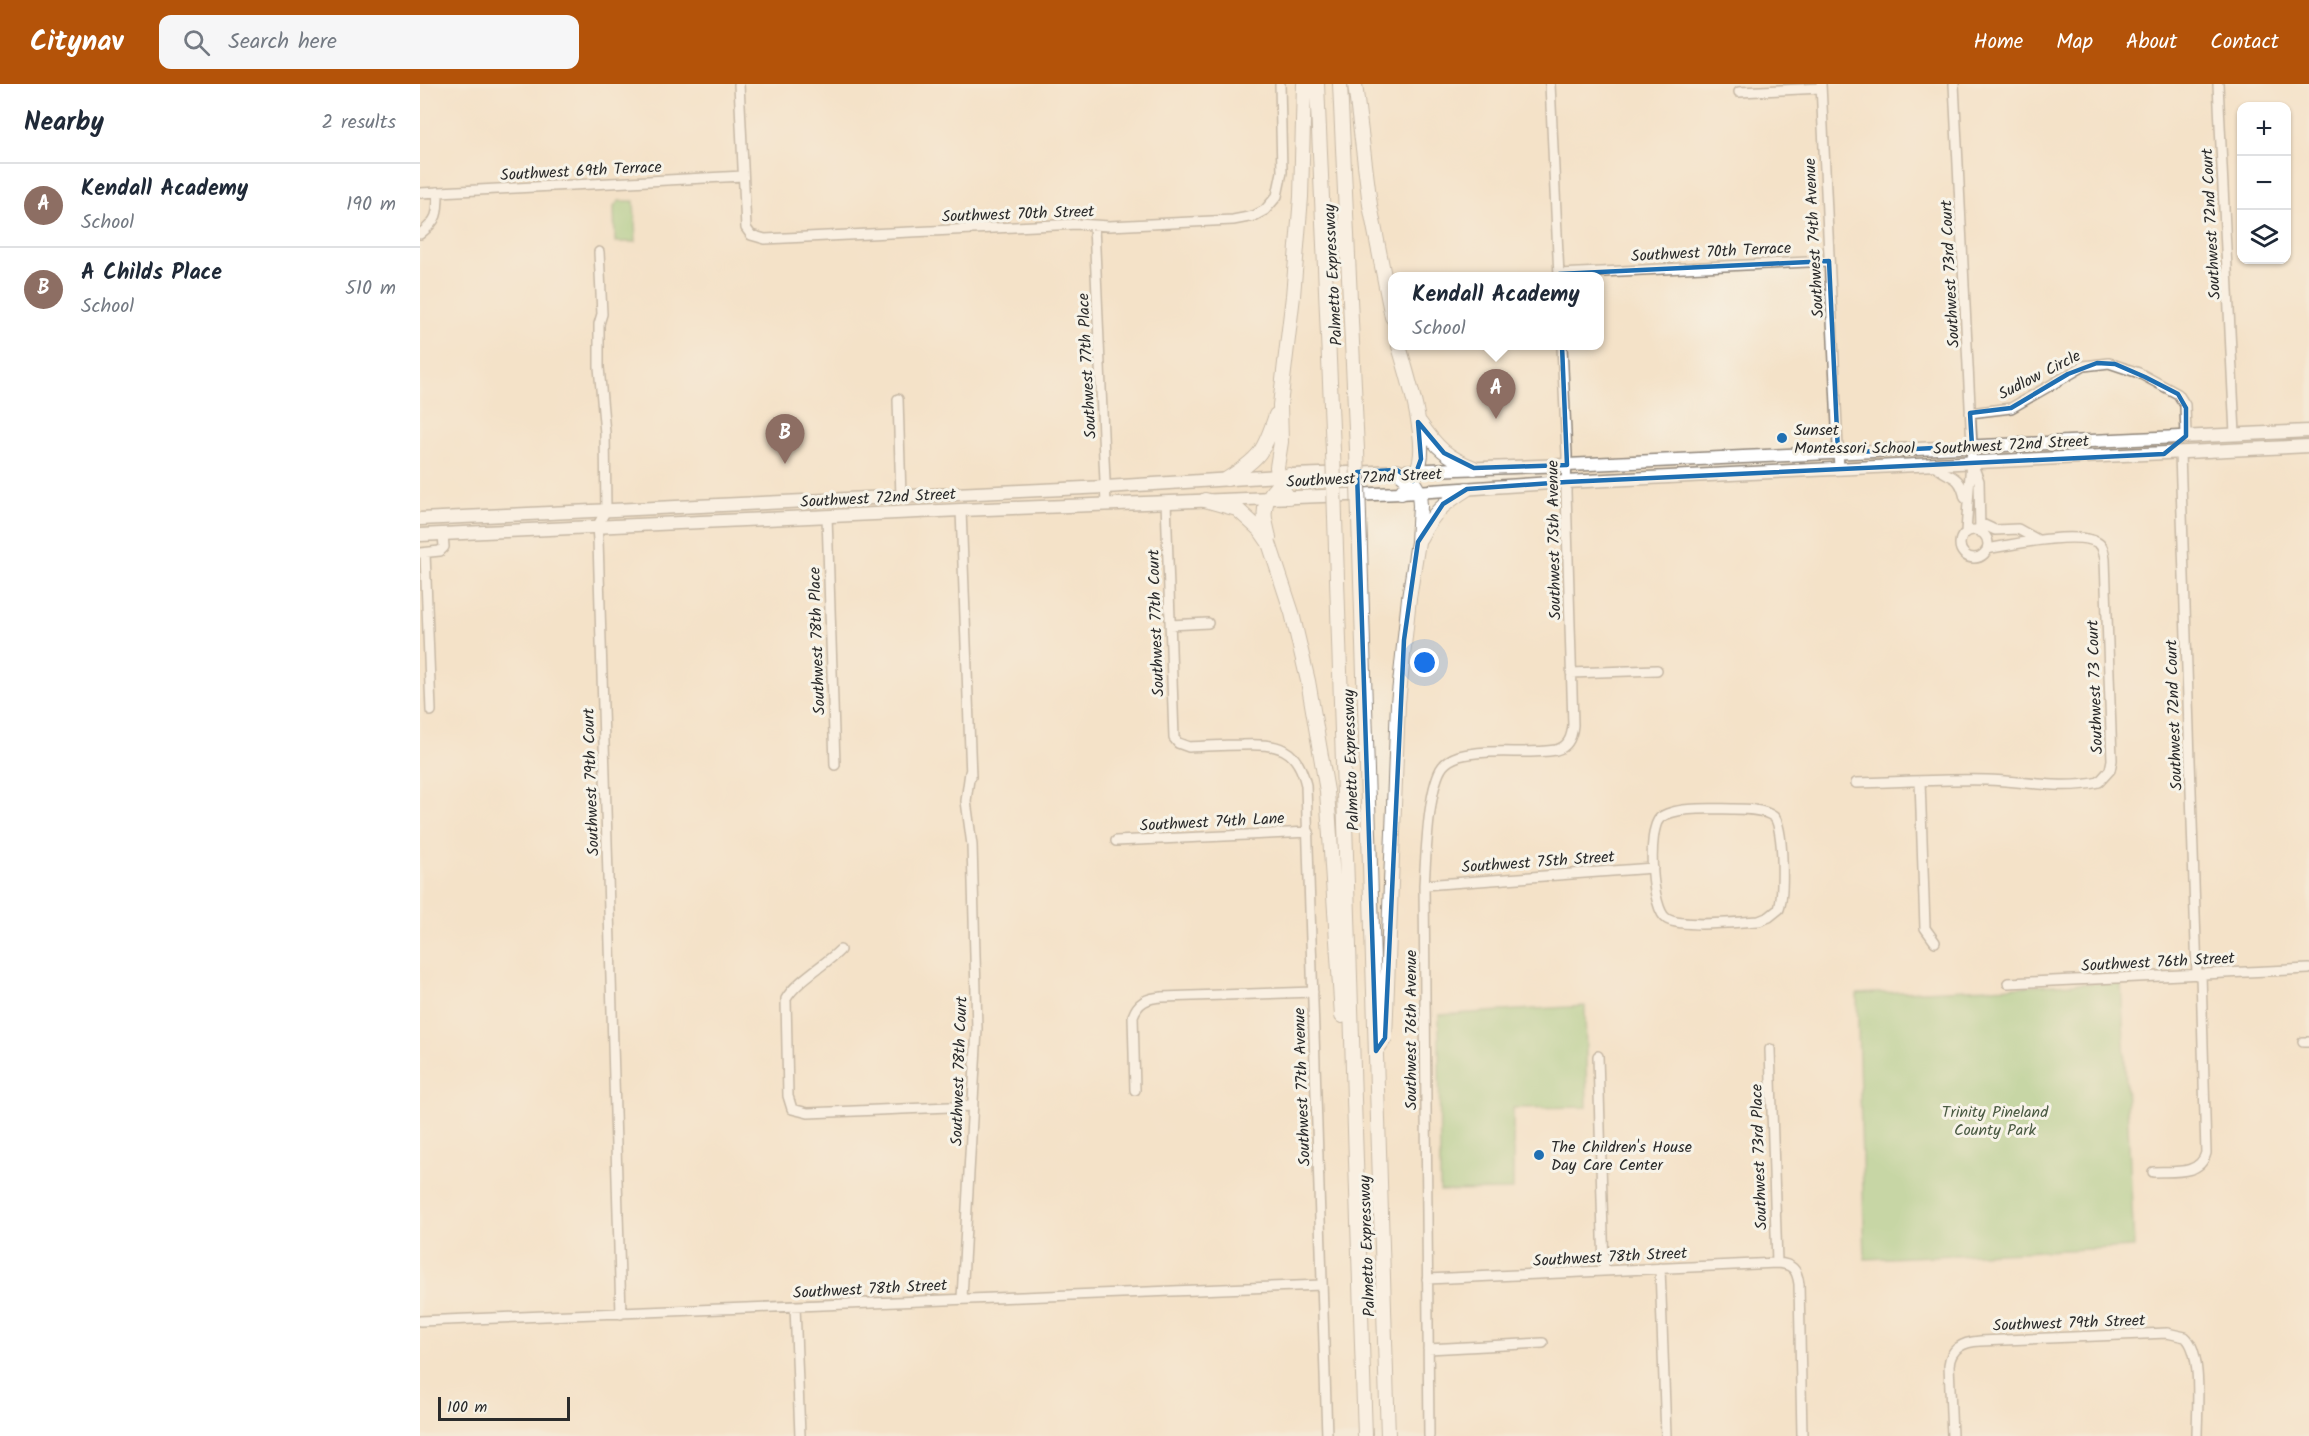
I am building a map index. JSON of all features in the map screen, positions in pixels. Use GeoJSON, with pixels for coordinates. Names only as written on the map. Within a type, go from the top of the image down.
{"type":"FeatureCollection","features":[{"type":"Feature","properties":{"kind":"highway"},"geometry":{"type":"LineString","coordinates":[[1288,497],[1282,478],[1280,405],[1291,315],[1301,197],[1304,84]]}},
{"type":"Feature","properties":{"kind":"highway","name":"Palmetto Expressway"},"geometry":{"type":"LineString","coordinates":[[1317,84],[1333,451],[1365,1436]]}},
{"type":"Feature","properties":{"kind":"highway","name":"Palmetto Expressway"},"geometry":{"type":"LineString","coordinates":[[1340,84],[1357,450],[1388,1436]]}},
{"type":"Feature","properties":{"kind":"highway"},"geometry":{"type":"LineString","coordinates":[[1355,84],[1370,205],[1388,297]]}},
{"type":"Feature","properties":{"kind":"highway"},"geometry":{"type":"LineString","coordinates":[[1400,350],[1418,422],[1421,454],[1414,474],[1401,493]]}},
{"type":"Feature","properties":{"kind":"highway"},"geometry":{"type":"LineString","coordinates":[[1227,478],[1249,465],[1263,450],[1280,405]]}},
{"type":"Feature","properties":{"kind":"highway"},"geometry":{"type":"LineString","coordinates":[[1418,422],[1434,444],[1444,453],[1474,468]]}},
{"type":"Feature","properties":{"kind":"highway"},"geometry":{"type":"LineString","coordinates":[[1397,470],[1414,474]]}},
{"type":"Feature","properties":{"kind":"highway"},"geometry":{"type":"LineString","coordinates":[[1376,1051],[1385,1038],[1398,703],[1409,598],[1418,542],[1419,492],[1414,474]]}},
{"type":"Feature","properties":{"kind":"highway"},"geometry":{"type":"LineString","coordinates":[[1282,478],[1268,498],[1264,514],[1269,543],[1292,613],[1323,759],[1330,821],[1341,1013],[1351,1056]]}},
{"type":"Feature","properties":{"kind":"highway"},"geometry":{"type":"LineString","coordinates":[[1418,542],[1434,514],[1443,504],[1467,489]]}},
{"type":"Feature","properties":{"kind":"highway"},"geometry":{"type":"LineString","coordinates":[[1205,500],[1242,512],[1269,543]]}},
{"type":"Feature","properties":{"kind":"main road","name":"Southwest 72nd Street"},"geometry":{"type":"LineString","coordinates":[[1414,474],[1474,468],[2309,431]]}},
{"type":"Feature","properties":{"kind":"main road"},"geometry":{"type":"LineString","coordinates":[[2164,454],[2176,447],[2186,436]]}},
{"type":"Feature","properties":{"kind":"main road","name":"Southwest 72nd Street"},"geometry":{"type":"LineString","coordinates":[[420,535],[1166,501],[1401,493],[1566,482],[2309,446]]}},
{"type":"Feature","properties":{"kind":"main road"},"geometry":{"type":"LineString","coordinates":[[1718,458],[1719,475]]}},
{"type":"Feature","properties":{"kind":"main road","name":"Southwest 72nd Street"},"geometry":{"type":"LineString","coordinates":[[420,519],[1106,487],[1227,478],[1282,478],[1397,470]]}},
{"type":"Feature","properties":{"kind":"main road"},"geometry":{"type":"LineString","coordinates":[[1166,483],[1166,501]]}},
{"type":"Feature","properties":{"kind":"main road"},"geometry":{"type":"LineString","coordinates":[[961,494],[961,510]]}},
{"type":"Feature","properties":{"kind":"street"},"geometry":{"type":"LineString","coordinates":[[739,84],[743,176]]}},
{"type":"Feature","properties":{"kind":"street","name":"Southwest 70th Street"},"geometry":{"type":"LineString","coordinates":[[743,176],[746,228],[751,235],[768,239],[1077,224],[1094,226],[1240,220],[1265,210],[1277,196],[1283,169],[1280,84]]}},
{"type":"Feature","properties":{"kind":"street"},"geometry":{"type":"LineString","coordinates":[[1550,84],[1559,272]]}},
{"type":"Feature","properties":{"kind":"street","name":"Southwest 73rd Court"},"geometry":{"type":"LineString","coordinates":[[1954,84],[1972,462]]}},
{"type":"Feature","properties":{"kind":"street","name":"Southwest 72nd Court"},"geometry":{"type":"LineString","coordinates":[[2218,84],[2235,434]]}},
{"type":"Feature","properties":{"kind":"street","name":"Southwest 74th Avenue"},"geometry":{"type":"LineString","coordinates":[[1739,92],[1821,86],[1839,469]]}},
{"type":"Feature","properties":{"kind":"street","name":"Southwest 69th Terrace"},"geometry":{"type":"LineString","coordinates":[[420,193],[743,176]]}},
{"type":"Feature","properties":{"kind":"street"},"geometry":{"type":"LineString","coordinates":[[420,234],[436,218],[438,192]]}},
{"type":"Feature","properties":{"kind":"street","name":"Southwest 77th Place"},"geometry":{"type":"LineString","coordinates":[[1094,226],[1107,504]]}},
{"type":"Feature","properties":{"kind":"street","name":"Southwest 79th Court"},"geometry":{"type":"LineString","coordinates":[[599,252],[602,314],[599,324],[599,367],[604,432],[606,510],[597,527],[621,1314]]}},
{"type":"Feature","properties":{"kind":"street","name":"Southwest 70th Terrace"},"geometry":{"type":"LineString","coordinates":[[1604,273],[1829,261]]}},
{"type":"Feature","properties":{"kind":"street","name":"Southwest 75th Avenue"},"geometry":{"type":"LineString","coordinates":[[1562,350],[1567,465],[1572,734]]}},
{"type":"Feature","properties":{"kind":"street","name":"Sudlow Circle"},"geometry":{"type":"LineString","coordinates":[[1970,413],[2011,408],[2084,366],[2109,363],[2123,366],[2181,397],[2186,408],[2186,436]]}},
{"type":"Feature","properties":{"kind":"street"},"geometry":{"type":"LineString","coordinates":[[898,399],[901,497]]}},
{"type":"Feature","properties":{"kind":"street","name":"Southwest 72nd Court"},"geometry":{"type":"LineString","coordinates":[[2153,1172],[2188,1170],[2197,1167],[2204,1160],[2207,1146],[2180,453]]}},
{"type":"Feature","properties":{"kind":"street"},"geometry":{"type":"LineString","coordinates":[[1972,462],[1979,481],[1980,528],[1987,539],[1987,549],[1977,558],[1965,555],[1960,549],[1960,542],[1966,532],[1972,462]]}},
{"type":"Feature","properties":{"kind":"street"},"geometry":{"type":"LineString","coordinates":[[1934,464],[1940,471],[1958,480],[1967,503]]}},
{"type":"Feature","properties":{"kind":"street","name":"Southwest 77th Court"},"geometry":{"type":"LineString","coordinates":[[1166,501],[1173,729],[1178,743],[1189,747],[1263,744],[1280,747]]}},
{"type":"Feature","properties":{"kind":"street","name":"Southwest 78th Court"},"geometry":{"type":"LineString","coordinates":[[961,510],[970,772],[975,827],[972,845],[977,1016],[962,1299]]}},
{"type":"Feature","properties":{"kind":"street","name":"Southwest 78th Place"},"geometry":{"type":"LineString","coordinates":[[827,516],[835,765]]}},
{"type":"Feature","properties":{"kind":"street"},"geometry":{"type":"LineString","coordinates":[[1966,532],[1980,528],[1995,530],[2011,528],[2019,529],[2036,539]]}},
{"type":"Feature","properties":{"kind":"street"},"geometry":{"type":"LineString","coordinates":[[2019,529],[2020,544]]}},
{"type":"Feature","properties":{"kind":"street"},"geometry":{"type":"LineString","coordinates":[[430,711],[422,553],[442,550],[444,534]]}},
{"type":"Feature","properties":{"kind":"street","name":"Southwest 73 Court"},"geometry":{"type":"LineString","coordinates":[[1920,782],[1989,780],[2049,785],[2091,784],[2099,782],[2110,770],[2112,760],[2104,552],[2101,545],[2091,539],[2036,539],[2029,543],[1987,549]]}},
{"type":"Feature","properties":{"kind":"street"},"geometry":{"type":"LineString","coordinates":[[1170,625],[1208,623]]}},
{"type":"Feature","properties":{"kind":"street"},"geometry":{"type":"LineString","coordinates":[[1571,673],[1657,670]]}},
{"type":"Feature","properties":{"kind":"street","name":"Southwest 76th Avenue"},"geometry":{"type":"LineString","coordinates":[[1429,1436],[1424,885],[1434,792],[1438,776],[1445,764],[1455,758],[1467,755],[1560,749],[1569,742],[1572,734]]}},
{"type":"Feature","properties":{"kind":"street","name":"Southwest 77th Avenue"},"geometry":{"type":"LineString","coordinates":[[1280,747],[1294,757],[1304,774],[1307,791],[1327,1436]]}},
{"type":"Feature","properties":{"kind":"street"},"geometry":{"type":"LineString","coordinates":[[1856,783],[1920,782],[1925,928],[1935,942]]}},
{"type":"Feature","properties":{"kind":"street"},"geometry":{"type":"LineString","coordinates":[[1740,809],[1771,815],[1777,821],[1780,836],[1782,888],[1779,909],[1759,921],[1691,924],[1670,920],[1663,916],[1659,909],[1653,868],[1654,828],[1666,814],[1679,811],[1740,809]]}},
{"type":"Feature","properties":{"kind":"street","name":"Southwest 74th Lane"},"geometry":{"type":"LineString","coordinates":[[1116,840],[1309,832]]}},
{"type":"Feature","properties":{"kind":"street","name":"Southwest 75th Street"},"geometry":{"type":"LineString","coordinates":[[1424,885],[1653,868]]}},
{"type":"Feature","properties":{"kind":"street"},"geometry":{"type":"LineString","coordinates":[[840,950],[791,990],[786,999],[788,1096],[792,1109],[808,1113],[973,1106]]}},
{"type":"Feature","properties":{"kind":"street","name":"Southwest 76th Street"},"geometry":{"type":"LineString","coordinates":[[2008,983],[2309,969]]}},
{"type":"Feature","properties":{"kind":"street"},"geometry":{"type":"LineString","coordinates":[[1135,1090],[1133,1021],[1137,1007],[1144,1001],[1156,998],[1313,992]]}},
{"type":"Feature","properties":{"kind":"street","name":"Southwest 73rd Place"},"geometry":{"type":"LineString","coordinates":[[1770,1049],[1777,1263]]}},
{"type":"Feature","properties":{"kind":"street"},"geometry":{"type":"LineString","coordinates":[[1598,1056],[1604,1271]]}},
{"type":"Feature","properties":{"kind":"street","name":"Southwest 78th Street"},"geometry":{"type":"LineString","coordinates":[[1427,1279],[1777,1263],[1794,1267],[1798,1284],[1802,1436]]}},
{"type":"Feature","properties":{"kind":"street"},"geometry":{"type":"LineString","coordinates":[[1660,1268],[1666,1436]]}},
{"type":"Feature","properties":{"kind":"street","name":"Southwest 78th Street"},"geometry":{"type":"LineString","coordinates":[[420,1321],[1322,1285]]}},
{"type":"Feature","properties":{"kind":"street"},"geometry":{"type":"LineString","coordinates":[[795,1306],[800,1436]]}},
{"type":"Feature","properties":{"kind":"street","name":"Southwest 79th Street"},"geometry":{"type":"LineString","coordinates":[[1952,1436],[1949,1365],[1955,1349],[1964,1344],[1980,1341],[2167,1333],[2185,1337],[2192,1345],[2195,1357],[2197,1436]]}},
{"type":"Feature","properties":{"kind":"street"},"geometry":{"type":"LineString","coordinates":[[1428,1349],[1543,1343]]}},
{"type":"Feature","properties":{"kind":"highlighted area"},"geometry":{"type":"Polygon","coordinates":[[[1829,261],[1838,453],[1972,446],[1970,413],[2011,408],[2068,374],[2097,363],[2115,364],[2145,377],[2178,394],[2186,408],[2186,436],[2164,454],[1566,482],[1467,489],[1443,504],[1418,542],[1404,640],[1385,1038],[1376,1051],[1357,472],[1397,470],[1413,481],[1421,459],[1418,422],[1444,453],[1474,468],[1567,465],[1559,274],[1829,261]]]}},
{"type":"Feature","properties":{"kind":"green space"},"geometry":{"type":"Polygon","coordinates":[[[619,201],[634,201],[636,242],[615,242],[614,206],[619,201]]]}},
{"type":"Feature","properties":{"kind":"green space","name":"Trinity Pineland County Park"},"geometry":{"type":"Polygon","coordinates":[[[2121,982],[2134,1247],[1865,1259],[1857,994],[2121,982]]]}},
{"type":"Feature","properties":{"kind":"green space"},"geometry":{"type":"Polygon","coordinates":[[[1585,1006],[1587,1107],[1513,1108],[1513,1190],[1440,1191],[1439,1015],[1585,1006]]]}},
{"type":"Feature","properties":{"kind":"place","name":"Kendall Academy"},"geometry":{"type":"Point","coordinates":[1496,419]}},
{"type":"Feature","properties":{"kind":"place","name":"Sunset Montessori School"},"geometry":{"type":"Point","coordinates":[1782,438]}},
{"type":"Feature","properties":{"kind":"place","name":"A Childs Place"},"geometry":{"type":"Point","coordinates":[785,464]}},
{"type":"Feature","properties":{"kind":"place","name":"The Children's House Day Care Center"},"geometry":{"type":"Point","coordinates":[1539,1155]}}]}
